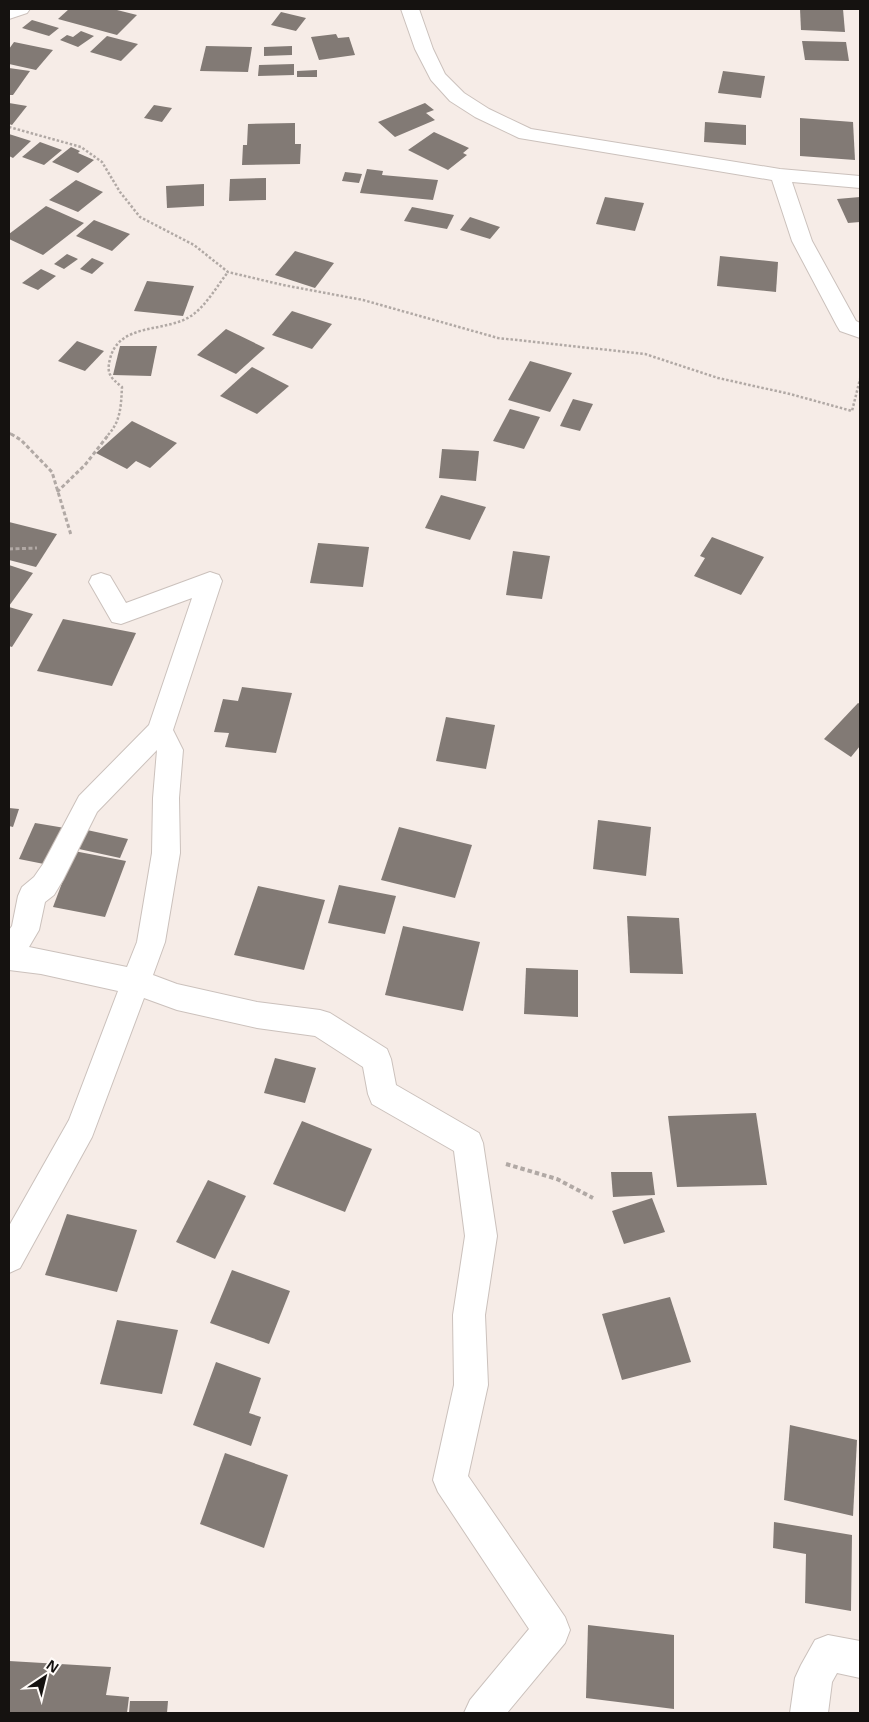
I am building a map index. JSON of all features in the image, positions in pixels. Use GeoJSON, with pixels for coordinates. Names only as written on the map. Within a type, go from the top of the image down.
{"type":"FeatureCollection","features":[{"type":"Feature","properties":{"kind":"street"},"geometry":{"type":"LineString","coordinates":[[9,14],[21,9]]}},
{"type":"Feature","properties":{"kind":"street"},"geometry":{"type":"LineString","coordinates":[[410,9],[424,49],[437,76],[457,97],[482,114],[526,134],[780,175],[860,182]]}},
{"type":"Feature","properties":{"kind":"street"},"geometry":{"type":"LineString","coordinates":[[780,175],[802,241],[848,326],[860,331]]}},
{"type":"Feature","properties":{"kind":"street"},"geometry":{"type":"LineString","coordinates":[[9,952],[25,930],[32,896],[44,886],[53,872],[88,804],[160,730],[210,581],[121,615],[101,582]]}},
{"type":"Feature","properties":{"kind":"street"},"geometry":{"type":"LineString","coordinates":[[9,1257],[81,1127],[151,942],[166,853],[166,798],[170,750],[160,730]]}},
{"type":"Feature","properties":{"kind":"street"},"geometry":{"type":"LineString","coordinates":[[9,957],[41,961],[137,982],[177,997],[257,1015],[320,1023],[376,1059],[383,1094],[468,1143],[481,1236],[469,1315],[471,1385],[450,1480],[552,1630],[483,1713]]}},
{"type":"Feature","properties":{"kind":"street"},"geometry":{"type":"LineString","coordinates":[[809,1713],[814,1678],[828,1653],[858,1658],[860,1660]]}},
{"type":"Feature","properties":{"kind":"path"},"geometry":{"type":"LineString","coordinates":[[9,127],[81,147],[102,162],[120,192],[140,217],[194,245],[228,272],[283,285],[363,300],[498,338],[645,354],[718,378],[790,394],[852,411],[860,379]]}},
{"type":"Feature","properties":{"kind":"path"},"geometry":{"type":"LineString","coordinates":[[58,492],[85,466],[96,449],[114,428],[121,410],[122,387],[110,377],[107,370],[113,348],[122,336],[190,317],[228,272]]}},
{"type":"Feature","properties":{"kind":"path"},"geometry":{"type":"LineString","coordinates":[[9,433],[21,440],[52,472],[71,535]]}},
{"type":"Feature","properties":{"kind":"path"},"geometry":{"type":"LineString","coordinates":[[9,549],[37,548]]}},
{"type":"Feature","properties":{"kind":"path"},"geometry":{"type":"LineString","coordinates":[[468,1143],[504,1163],[557,1179],[593,1198]]}},
{"type":"Feature","properties":{"kind":"building"},"geometry":{"type":"Polygon","coordinates":[[[69,9],[113,9],[137,15],[117,35],[58,19],[69,9]]]}},
{"type":"Feature","properties":{"kind":"building"},"geometry":{"type":"Polygon","coordinates":[[[800,9],[843,9],[845,32],[801,30],[800,9]]]}},
{"type":"Feature","properties":{"kind":"building"},"geometry":{"type":"Polygon","coordinates":[[[281,12],[306,18],[296,31],[271,25],[281,12]]]}},
{"type":"Feature","properties":{"kind":"building"},"geometry":{"type":"Polygon","coordinates":[[[32,20],[59,28],[49,36],[22,28],[32,20]]]}},
{"type":"Feature","properties":{"kind":"building"},"geometry":{"type":"Polygon","coordinates":[[[81,31],[94,36],[78,47],[60,40],[67,35],[73,37],[81,31]]]}},
{"type":"Feature","properties":{"kind":"building"},"geometry":{"type":"Polygon","coordinates":[[[336,34],[338,38],[349,37],[355,55],[319,60],[311,37],[336,34]]]}},
{"type":"Feature","properties":{"kind":"building"},"geometry":{"type":"Polygon","coordinates":[[[107,36],[138,44],[121,61],[90,52],[107,36]]]}},
{"type":"Feature","properties":{"kind":"building"},"geometry":{"type":"Polygon","coordinates":[[[802,41],[846,42],[849,61],[805,60],[802,41]]]}},
{"type":"Feature","properties":{"kind":"building"},"geometry":{"type":"Polygon","coordinates":[[[14,42],[53,50],[36,70],[9,64],[9,49],[14,42]]]}},
{"type":"Feature","properties":{"kind":"building"},"geometry":{"type":"Polygon","coordinates":[[[206,46],[252,47],[248,72],[200,71],[206,46]]]}},
{"type":"Feature","properties":{"kind":"building"},"geometry":{"type":"Polygon","coordinates":[[[292,46],[292,55],[264,56],[264,47],[292,46]]]}},
{"type":"Feature","properties":{"kind":"building"},"geometry":{"type":"Polygon","coordinates":[[[294,64],[294,75],[258,76],[259,65],[294,64]]]}},
{"type":"Feature","properties":{"kind":"building"},"geometry":{"type":"Polygon","coordinates":[[[9,68],[30,71],[13,95],[9,95],[9,68]]]}},
{"type":"Feature","properties":{"kind":"building"},"geometry":{"type":"Polygon","coordinates":[[[317,70],[317,77],[297,77],[297,71],[317,70]]]}},
{"type":"Feature","properties":{"kind":"building"},"geometry":{"type":"Polygon","coordinates":[[[723,71],[765,76],[761,98],[718,93],[723,71]]]}},
{"type":"Feature","properties":{"kind":"building"},"geometry":{"type":"Polygon","coordinates":[[[9,103],[27,106],[12,125],[9,124],[9,103]]]}},
{"type":"Feature","properties":{"kind":"building"},"geometry":{"type":"Polygon","coordinates":[[[425,103],[434,110],[426,113],[435,120],[395,137],[378,122],[425,103]]]}},
{"type":"Feature","properties":{"kind":"building"},"geometry":{"type":"Polygon","coordinates":[[[154,105],[172,108],[162,122],[144,118],[154,105]]]}},
{"type":"Feature","properties":{"kind":"building"},"geometry":{"type":"Polygon","coordinates":[[[800,118],[853,122],[855,160],[800,156],[800,118]]]}},
{"type":"Feature","properties":{"kind":"building"},"geometry":{"type":"Polygon","coordinates":[[[705,122],[746,125],[746,145],[704,142],[705,122]]]}},
{"type":"Feature","properties":{"kind":"building"},"geometry":{"type":"Polygon","coordinates":[[[295,123],[295,144],[301,144],[300,164],[242,165],[243,145],[247,145],[248,124],[295,123]]]}},
{"type":"Feature","properties":{"kind":"building"},"geometry":{"type":"Polygon","coordinates":[[[434,132],[469,148],[463,153],[467,155],[448,170],[408,150],[434,132]]]}},
{"type":"Feature","properties":{"kind":"building"},"geometry":{"type":"Polygon","coordinates":[[[9,134],[31,141],[13,158],[9,156],[9,134]]]}},
{"type":"Feature","properties":{"kind":"building"},"geometry":{"type":"Polygon","coordinates":[[[40,142],[62,150],[44,165],[22,157],[40,142]]]}},
{"type":"Feature","properties":{"kind":"building"},"geometry":{"type":"Polygon","coordinates":[[[71,147],[80,151],[78,153],[94,160],[78,173],[52,162],[71,147]]]}},
{"type":"Feature","properties":{"kind":"building"},"geometry":{"type":"Polygon","coordinates":[[[367,169],[383,171],[382,175],[438,180],[433,200],[360,193],[367,169]]]}},
{"type":"Feature","properties":{"kind":"building"},"geometry":{"type":"Polygon","coordinates":[[[345,172],[362,174],[359,183],[342,181],[345,172]]]}},
{"type":"Feature","properties":{"kind":"building"},"geometry":{"type":"Polygon","coordinates":[[[266,178],[266,200],[229,201],[230,179],[266,178]]]}},
{"type":"Feature","properties":{"kind":"building"},"geometry":{"type":"Polygon","coordinates":[[[76,180],[103,192],[78,212],[49,200],[76,180]]]}},
{"type":"Feature","properties":{"kind":"building"},"geometry":{"type":"Polygon","coordinates":[[[204,184],[204,206],[167,208],[166,186],[204,184]]]}},
{"type":"Feature","properties":{"kind":"building"},"geometry":{"type":"Polygon","coordinates":[[[605,197],[644,203],[635,231],[596,224],[605,197]]]}},
{"type":"Feature","properties":{"kind":"building"},"geometry":{"type":"Polygon","coordinates":[[[860,197],[860,222],[848,223],[837,199],[860,197]]]}},
{"type":"Feature","properties":{"kind":"building"},"geometry":{"type":"Polygon","coordinates":[[[46,206],[84,223],[43,255],[9,239],[9,234],[46,206]]]}},
{"type":"Feature","properties":{"kind":"building"},"geometry":{"type":"Polygon","coordinates":[[[412,207],[454,215],[447,229],[404,221],[412,207]]]}},
{"type":"Feature","properties":{"kind":"building"},"geometry":{"type":"Polygon","coordinates":[[[470,217],[500,227],[490,239],[460,230],[470,217]]]}},
{"type":"Feature","properties":{"kind":"building"},"geometry":{"type":"Polygon","coordinates":[[[94,220],[130,234],[112,251],[76,236],[94,220]]]}},
{"type":"Feature","properties":{"kind":"building"},"geometry":{"type":"Polygon","coordinates":[[[295,251],[334,263],[315,288],[275,275],[295,251]]]}},
{"type":"Feature","properties":{"kind":"building"},"geometry":{"type":"Polygon","coordinates":[[[67,254],[78,259],[64,269],[54,264],[67,254]]]}},
{"type":"Feature","properties":{"kind":"building"},"geometry":{"type":"Polygon","coordinates":[[[720,256],[778,262],[776,292],[717,286],[720,256]]]}},
{"type":"Feature","properties":{"kind":"building"},"geometry":{"type":"Polygon","coordinates":[[[92,258],[104,263],[92,274],[80,269],[92,258]]]}},
{"type":"Feature","properties":{"kind":"building"},"geometry":{"type":"Polygon","coordinates":[[[41,269],[56,276],[38,290],[22,283],[41,269]]]}},
{"type":"Feature","properties":{"kind":"building"},"geometry":{"type":"Polygon","coordinates":[[[147,281],[194,286],[183,316],[134,311],[147,281]]]}},
{"type":"Feature","properties":{"kind":"building"},"geometry":{"type":"Polygon","coordinates":[[[292,311],[332,324],[312,349],[272,335],[292,311]]]}},
{"type":"Feature","properties":{"kind":"building"},"geometry":{"type":"Polygon","coordinates":[[[226,329],[265,348],[236,374],[197,355],[226,329]]]}},
{"type":"Feature","properties":{"kind":"building"},"geometry":{"type":"Polygon","coordinates":[[[77,341],[104,351],[85,371],[58,361],[77,341]]]}},
{"type":"Feature","properties":{"kind":"building"},"geometry":{"type":"Polygon","coordinates":[[[120,346],[157,346],[151,376],[113,375],[120,346]]]}},
{"type":"Feature","properties":{"kind":"building"},"geometry":{"type":"Polygon","coordinates":[[[530,361],[572,373],[550,412],[508,400],[530,361]]]}},
{"type":"Feature","properties":{"kind":"building"},"geometry":{"type":"Polygon","coordinates":[[[252,367],[289,386],[257,414],[220,396],[252,367]]]}},
{"type":"Feature","properties":{"kind":"building"},"geometry":{"type":"Polygon","coordinates":[[[573,399],[593,404],[580,431],[560,426],[573,399]]]}},
{"type":"Feature","properties":{"kind":"building"},"geometry":{"type":"Polygon","coordinates":[[[510,409],[540,417],[524,449],[493,441],[510,409]]]}},
{"type":"Feature","properties":{"kind":"building"},"geometry":{"type":"Polygon","coordinates":[[[132,421],[177,443],[150,468],[136,461],[127,469],[96,453],[132,421]]]}},
{"type":"Feature","properties":{"kind":"building"},"geometry":{"type":"Polygon","coordinates":[[[442,449],[479,451],[476,481],[439,478],[442,449]]]}},
{"type":"Feature","properties":{"kind":"building"},"geometry":{"type":"Polygon","coordinates":[[[441,495],[486,507],[470,540],[425,528],[441,495]]]}},
{"type":"Feature","properties":{"kind":"building"},"geometry":{"type":"Polygon","coordinates":[[[9,522],[57,534],[36,567],[9,560],[9,522]]]}},
{"type":"Feature","properties":{"kind":"building"},"geometry":{"type":"Polygon","coordinates":[[[712,537],[764,557],[741,595],[694,576],[705,558],[700,556],[712,537]]]}},
{"type":"Feature","properties":{"kind":"building"},"geometry":{"type":"Polygon","coordinates":[[[318,543],[369,547],[363,587],[310,583],[318,543]]]}},
{"type":"Feature","properties":{"kind":"building"},"geometry":{"type":"Polygon","coordinates":[[[513,551],[550,556],[542,599],[506,595],[513,551]]]}},
{"type":"Feature","properties":{"kind":"building"},"geometry":{"type":"Polygon","coordinates":[[[9,565],[33,573],[9,606],[9,565]]]}},
{"type":"Feature","properties":{"kind":"building"},"geometry":{"type":"Polygon","coordinates":[[[9,607],[33,614],[12,647],[9,646],[9,607]]]}},
{"type":"Feature","properties":{"kind":"building"},"geometry":{"type":"Polygon","coordinates":[[[63,619],[136,633],[112,686],[37,671],[63,619]]]}},
{"type":"Feature","properties":{"kind":"building"},"geometry":{"type":"Polygon","coordinates":[[[242,687],[292,693],[276,753],[225,747],[229,733],[214,732],[223,699],[238,701],[242,687]]]}},
{"type":"Feature","properties":{"kind":"building"},"geometry":{"type":"Polygon","coordinates":[[[858,703],[860,704],[860,746],[851,757],[824,739],[858,703]]]}},
{"type":"Feature","properties":{"kind":"building"},"geometry":{"type":"Polygon","coordinates":[[[446,717],[495,725],[486,769],[436,761],[446,717]]]}},
{"type":"Feature","properties":{"kind":"building"},"geometry":{"type":"Polygon","coordinates":[[[9,808],[19,809],[13,827],[9,826],[9,808]]]}},
{"type":"Feature","properties":{"kind":"building"},"geometry":{"type":"Polygon","coordinates":[[[598,820],[651,827],[646,876],[593,869],[598,820]]]}},
{"type":"Feature","properties":{"kind":"building"},"geometry":{"type":"Polygon","coordinates":[[[35,823],[65,828],[49,865],[19,859],[35,823]]]}},
{"type":"Feature","properties":{"kind":"building"},"geometry":{"type":"Polygon","coordinates":[[[399,827],[472,845],[455,898],[381,880],[399,827]]]}},
{"type":"Feature","properties":{"kind":"building"},"geometry":{"type":"Polygon","coordinates":[[[87,830],[128,839],[120,858],[79,849],[87,830]]]}},
{"type":"Feature","properties":{"kind":"building"},"geometry":{"type":"Polygon","coordinates":[[[74,851],[126,861],[105,917],[53,907],[74,851]]]}},
{"type":"Feature","properties":{"kind":"building"},"geometry":{"type":"Polygon","coordinates":[[[339,885],[396,896],[385,934],[328,923],[339,885]]]}},
{"type":"Feature","properties":{"kind":"building"},"geometry":{"type":"Polygon","coordinates":[[[258,886],[325,900],[304,970],[234,955],[258,886]]]}},
{"type":"Feature","properties":{"kind":"building"},"geometry":{"type":"Polygon","coordinates":[[[627,916],[679,918],[683,974],[630,973],[627,916]]]}},
{"type":"Feature","properties":{"kind":"building"},"geometry":{"type":"Polygon","coordinates":[[[403,926],[480,942],[463,1011],[385,995],[403,926]]]}},
{"type":"Feature","properties":{"kind":"building"},"geometry":{"type":"Polygon","coordinates":[[[526,968],[578,970],[578,1017],[524,1014],[526,968]]]}},
{"type":"Feature","properties":{"kind":"building"},"geometry":{"type":"Polygon","coordinates":[[[275,1058],[316,1068],[305,1103],[264,1093],[275,1058]]]}},
{"type":"Feature","properties":{"kind":"building"},"geometry":{"type":"Polygon","coordinates":[[[756,1113],[767,1185],[677,1187],[668,1116],[756,1113]]]}},
{"type":"Feature","properties":{"kind":"building"},"geometry":{"type":"Polygon","coordinates":[[[302,1121],[372,1149],[345,1212],[273,1184],[302,1121]]]}},
{"type":"Feature","properties":{"kind":"building"},"geometry":{"type":"Polygon","coordinates":[[[611,1172],[652,1172],[655,1195],[613,1197],[611,1172]]]}},
{"type":"Feature","properties":{"kind":"building"},"geometry":{"type":"Polygon","coordinates":[[[208,1180],[246,1196],[215,1259],[176,1242],[208,1180]]]}},
{"type":"Feature","properties":{"kind":"building"},"geometry":{"type":"Polygon","coordinates":[[[652,1198],[665,1232],[624,1244],[612,1211],[652,1198]]]}},
{"type":"Feature","properties":{"kind":"building"},"geometry":{"type":"Polygon","coordinates":[[[67,1214],[137,1230],[117,1292],[45,1275],[67,1214]]]}},
{"type":"Feature","properties":{"kind":"building"},"geometry":{"type":"Polygon","coordinates":[[[232,1270],[290,1291],[269,1344],[210,1323],[232,1270]]]}},
{"type":"Feature","properties":{"kind":"building"},"geometry":{"type":"Polygon","coordinates":[[[670,1297],[691,1362],[622,1380],[602,1314],[670,1297]]]}},
{"type":"Feature","properties":{"kind":"building"},"geometry":{"type":"Polygon","coordinates":[[[117,1320],[178,1330],[162,1394],[100,1384],[117,1320]]]}},
{"type":"Feature","properties":{"kind":"building"},"geometry":{"type":"Polygon","coordinates":[[[216,1362],[261,1378],[249,1413],[261,1417],[251,1446],[193,1425],[216,1362]]]}},
{"type":"Feature","properties":{"kind":"building"},"geometry":{"type":"Polygon","coordinates":[[[790,1425],[857,1440],[853,1516],[784,1500],[790,1425]]]}},
{"type":"Feature","properties":{"kind":"building"},"geometry":{"type":"Polygon","coordinates":[[[225,1453],[288,1475],[264,1548],[200,1524],[225,1453]]]}},
{"type":"Feature","properties":{"kind":"building"},"geometry":{"type":"Polygon","coordinates":[[[774,1522],[852,1535],[851,1611],[805,1603],[806,1554],[773,1548],[774,1522]]]}},
{"type":"Feature","properties":{"kind":"building"},"geometry":{"type":"Polygon","coordinates":[[[588,1625],[674,1635],[674,1709],[586,1698],[588,1625]]]}},
{"type":"Feature","properties":{"kind":"building"},"geometry":{"type":"Polygon","coordinates":[[[9,1661],[111,1667],[106,1695],[129,1697],[127,1713],[9,1713],[9,1661]]]}},
{"type":"Feature","properties":{"kind":"building"},"geometry":{"type":"Polygon","coordinates":[[[130,1701],[168,1701],[167,1713],[129,1713],[130,1701]]]}}]}
